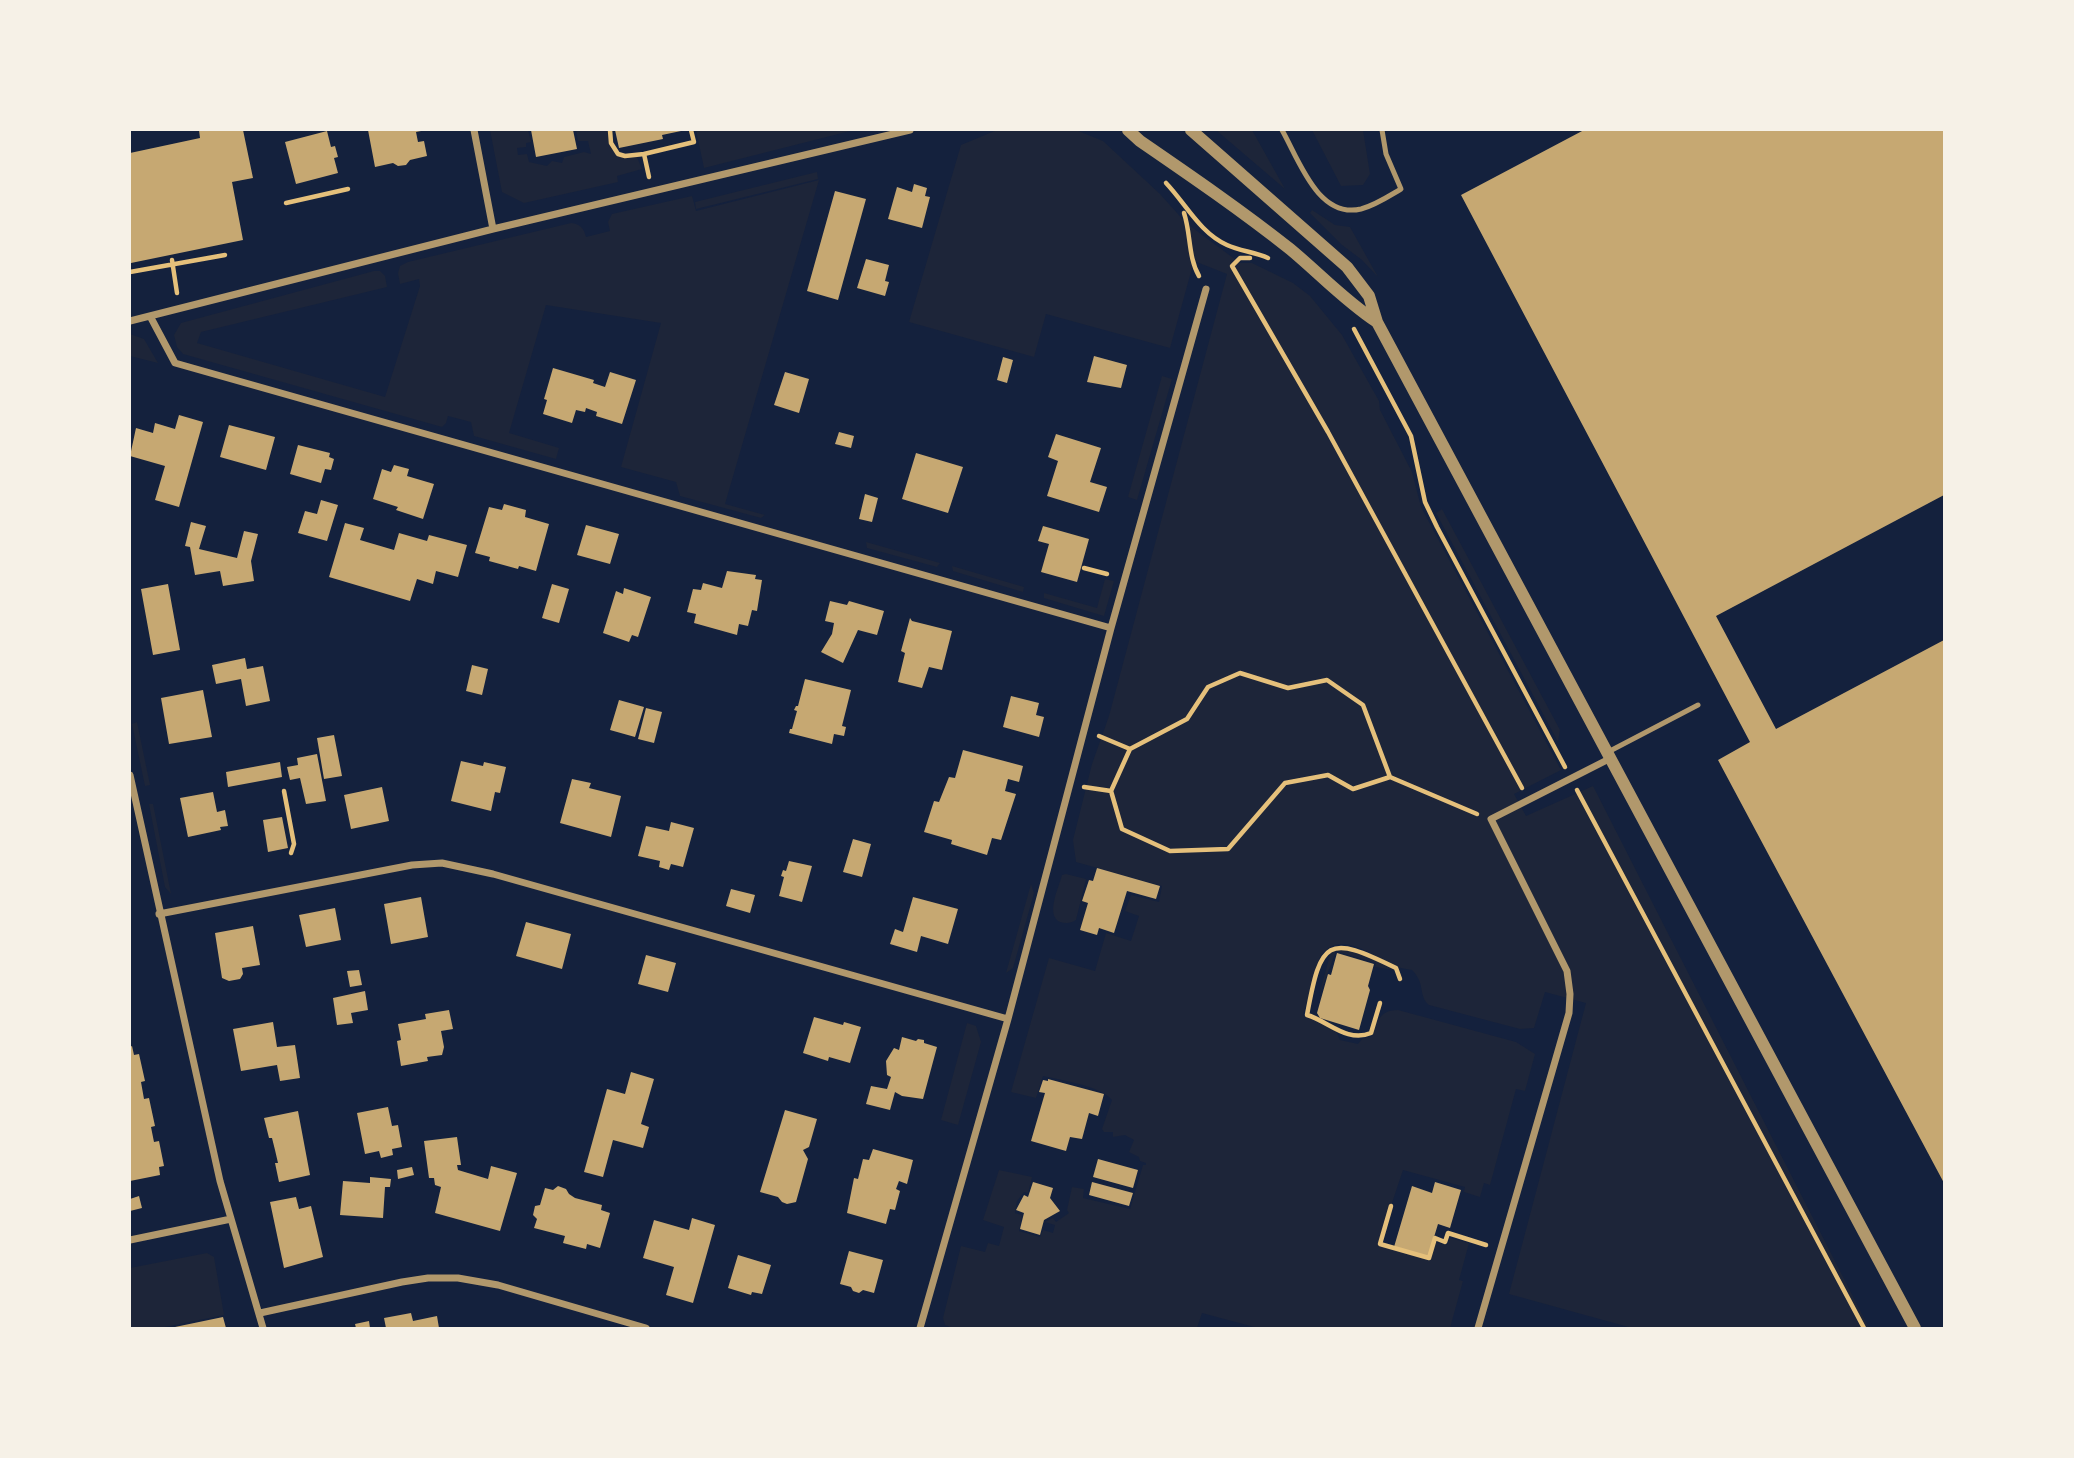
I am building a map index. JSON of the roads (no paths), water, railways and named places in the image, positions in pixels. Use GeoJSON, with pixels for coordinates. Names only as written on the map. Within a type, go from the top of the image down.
{"type":"FeatureCollection","features":[{"type":"Feature","properties":{"kind":"street"},"geometry":{"type":"LineString","coordinates":[[474,130],[493,229]]}},
{"type":"Feature","properties":{"kind":"street"},"geometry":{"type":"LineString","coordinates":[[130,321],[493,229],[910,130]]}},
{"type":"Feature","properties":{"kind":"street"},"geometry":{"type":"LineString","coordinates":[[1128,130],[1263,228],[1320,274],[1353,306],[1377,322]]}},
{"type":"Feature","properties":{"kind":"street"},"geometry":{"type":"LineString","coordinates":[[1191,130],[1347,267],[1368,296],[1377,322],[1915,1328]]}},
{"type":"Feature","properties":{"kind":"street"},"geometry":{"type":"LineString","coordinates":[[920,1328],[1008,1019],[1111,628],[1206,289]]}},
{"type":"Feature","properties":{"kind":"street"},"geometry":{"type":"LineString","coordinates":[[150,316],[175,363],[1111,628]]}},
{"type":"Feature","properties":{"kind":"street"},"geometry":{"type":"LineString","coordinates":[[1478,1328],[1569,1013],[1570,994],[1567,971],[1491,820],[1609,755]]}},
{"type":"Feature","properties":{"kind":"street"},"geometry":{"type":"LineString","coordinates":[[130,775],[159,914],[231,1219],[263,1328]]}},
{"type":"Feature","properties":{"kind":"street"},"geometry":{"type":"LineString","coordinates":[[159,914],[412,865],[442,863],[493,874],[1008,1019]]}},
{"type":"Feature","properties":{"kind":"street"},"geometry":{"type":"LineString","coordinates":[[130,1240],[231,1219]]}},
{"type":"Feature","properties":{"kind":"street"},"geometry":{"type":"LineString","coordinates":[[260,1312],[402,1282],[428,1278],[458,1278],[498,1286],[646,1328]]}},
{"type":"Feature","properties":{"kind":"lane"},"geometry":{"type":"LineString","coordinates":[[1282,130],[1322,200],[1348,211],[1363,209],[1402,190],[1386,154],[1382,130]]}},
{"type":"Feature","properties":{"kind":"lane"},"geometry":{"type":"LineString","coordinates":[[1609,755],[1698,705]]}}]}
